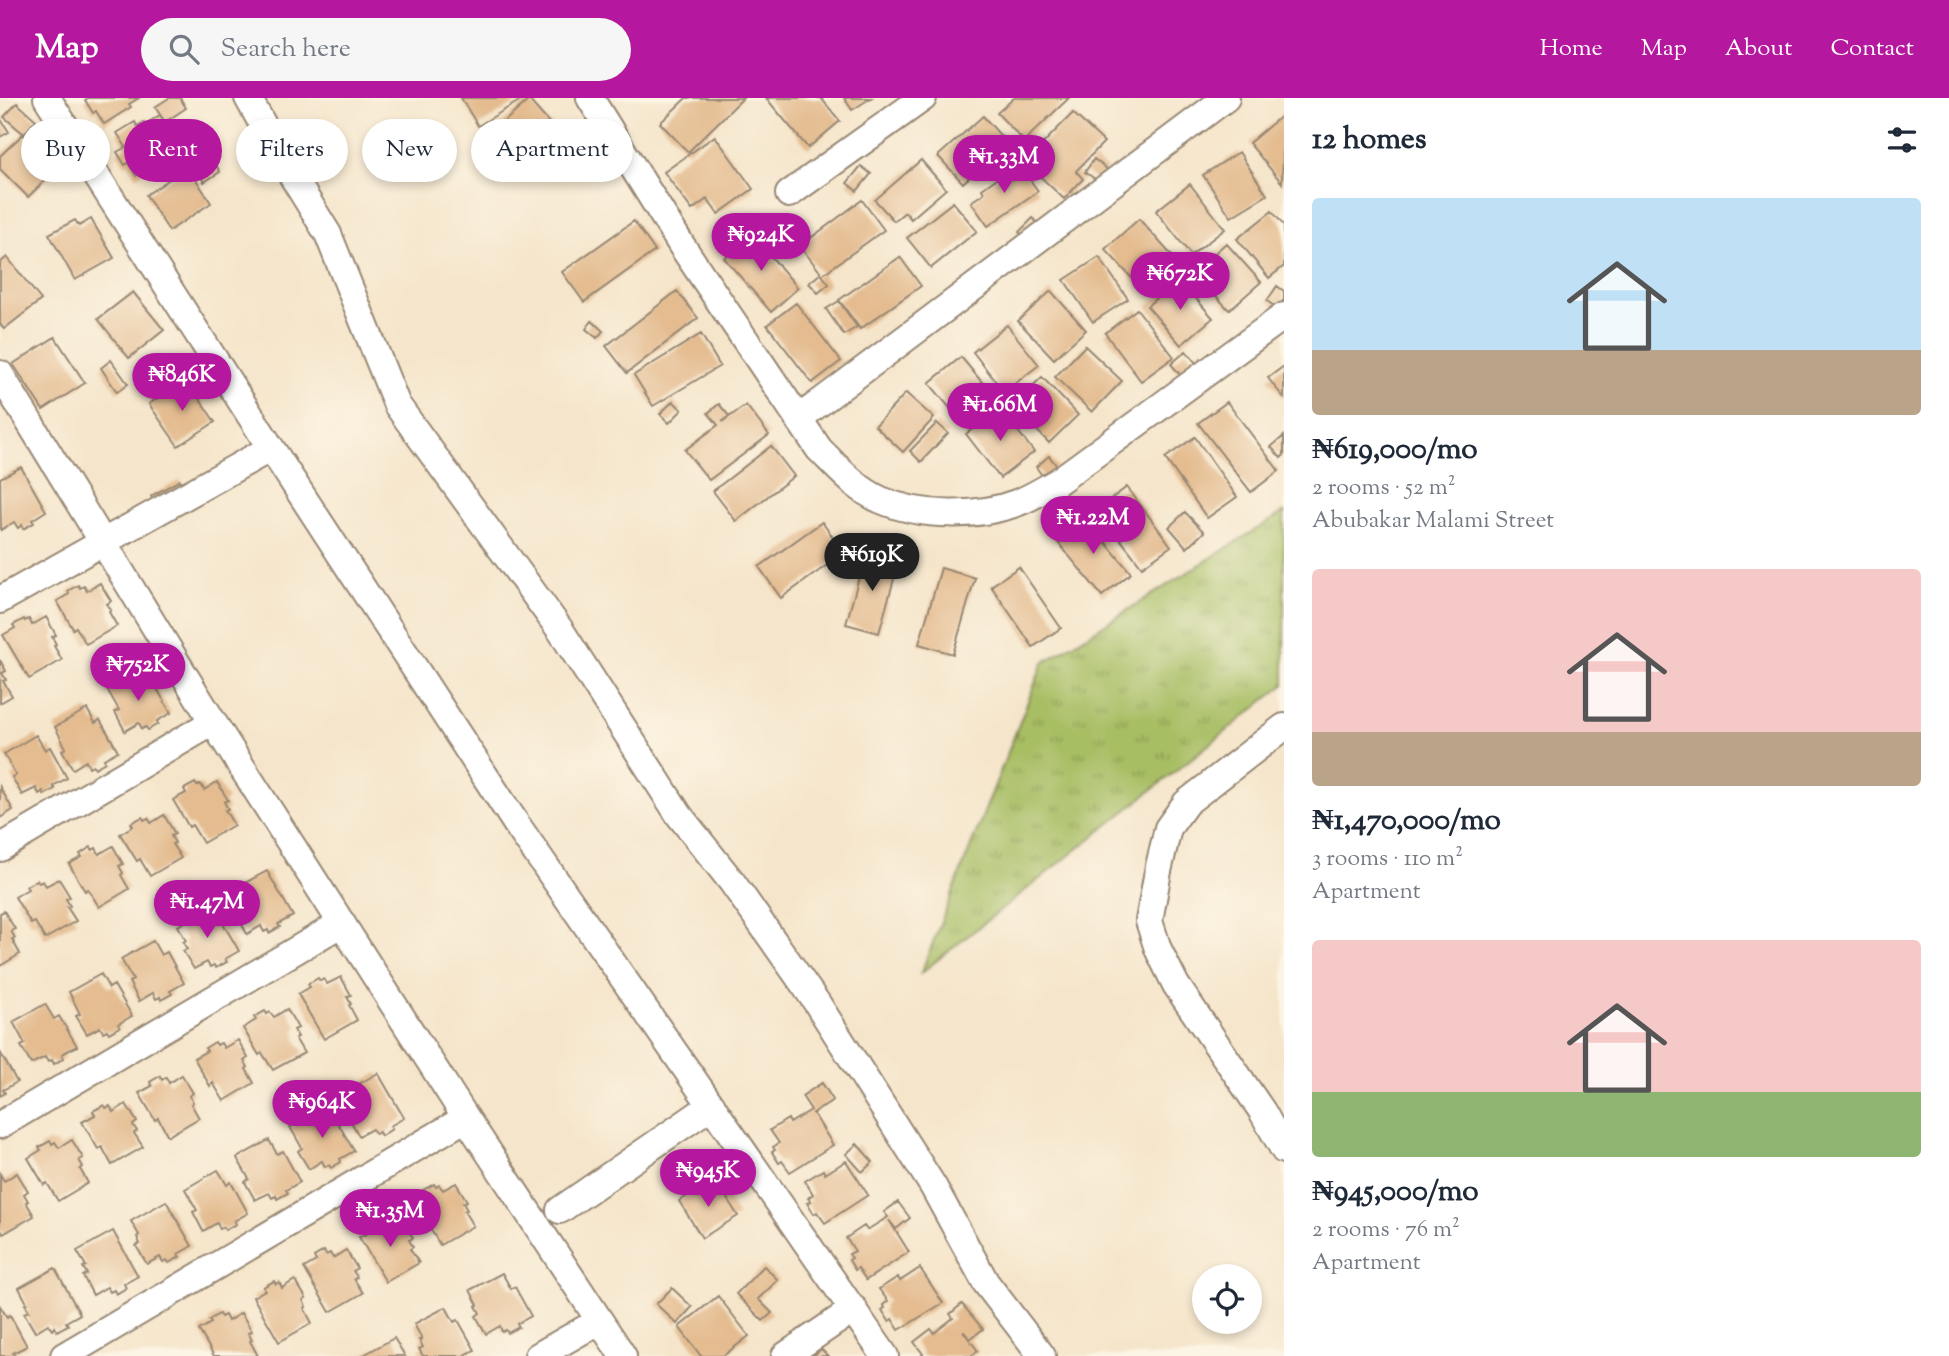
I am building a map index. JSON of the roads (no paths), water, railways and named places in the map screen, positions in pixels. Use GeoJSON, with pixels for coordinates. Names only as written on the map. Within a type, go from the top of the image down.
{"type":"FeatureCollection","features":[{"type":"Feature","properties":{"kind":"street"},"geometry":{"type":"LineString","coordinates":[[47,98],[517,825],[885,1356]]}},
{"type":"Feature","properties":{"kind":"street"},"geometry":{"type":"LineString","coordinates":[[248,98],[328,234],[397,405],[561,631],[678,815],[732,882],[817,1003],[933,1186],[986,1283],[1042,1356]]}},
{"type":"Feature","properties":{"kind":"street"},"geometry":{"type":"LineString","coordinates":[[590,98],[682,246],[819,449],[848,478],[879,500],[912,510],[953,513],[1018,503],[1057,482],[1284,316]]}},
{"type":"Feature","properties":{"kind":"street"},"geometry":{"type":"LineString","coordinates":[[789,194],[923,98]]}},
{"type":"Feature","properties":{"kind":"street"},"geometry":{"type":"LineString","coordinates":[[798,419],[1226,98]]}},
{"type":"Feature","properties":{"kind":"street"},"geometry":{"type":"LineString","coordinates":[[0,374],[213,722],[466,1118],[623,1356]]}},
{"type":"Feature","properties":{"kind":"street"},"geometry":{"type":"LineString","coordinates":[[0,600],[271,448]]}},
{"type":"Feature","properties":{"kind":"street"},"geometry":{"type":"LineString","coordinates":[[0,848],[213,722]]}},
{"type":"Feature","properties":{"kind":"street"},"geometry":{"type":"LineString","coordinates":[[1284,727],[1185,803],[1176,815],[1168,828],[1149,921],[1158,948],[1176,985],[1262,1111],[1284,1150]]}},
{"type":"Feature","properties":{"kind":"street"},"geometry":{"type":"LineString","coordinates":[[0,1125],[342,923]]}},
{"type":"Feature","properties":{"kind":"street"},"geometry":{"type":"LineString","coordinates":[[560,1210],[712,1105]]}},
{"type":"Feature","properties":{"kind":"street"},"geometry":{"type":"LineString","coordinates":[[64,1356],[466,1118]]}},
{"type":"Feature","properties":{"kind":"street"},"geometry":{"type":"LineString","coordinates":[[785,1356],[853,1309]]}},
{"type":"Feature","properties":{"kind":"street"},"geometry":{"type":"LineString","coordinates":[[538,1356],[599,1321]]}}]}
